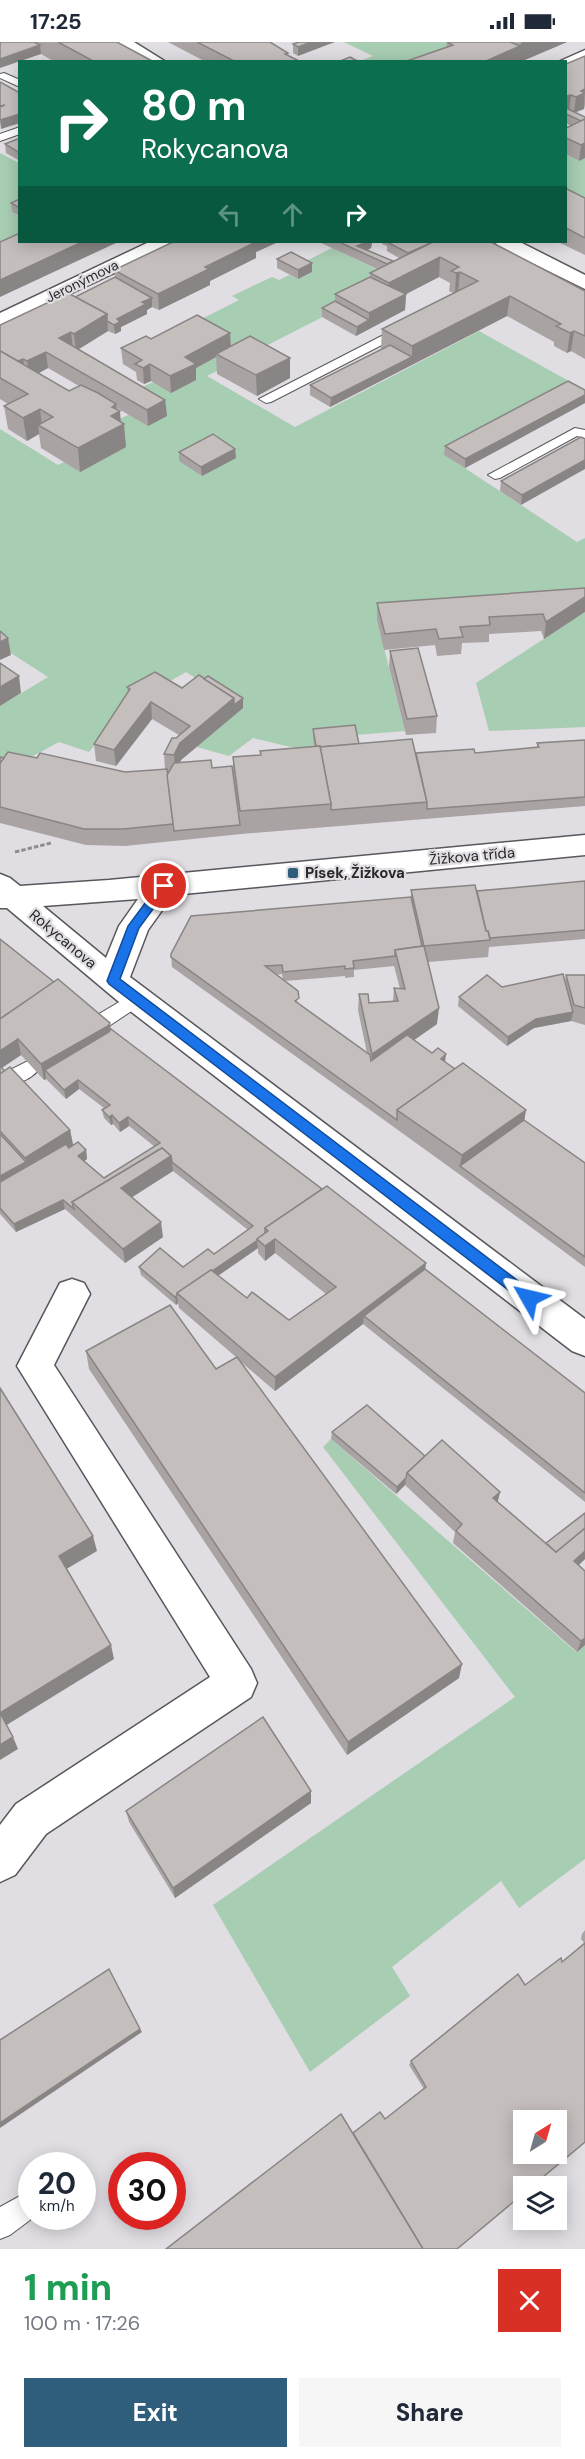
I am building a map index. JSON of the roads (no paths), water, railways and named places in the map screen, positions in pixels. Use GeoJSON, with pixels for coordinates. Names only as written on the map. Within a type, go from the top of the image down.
{"type":"FeatureCollection","features":[{"type":"Feature","properties":{"kind":"street"},"geometry":{"type":"LineString","coordinates":[[121,42],[154,60]]}},
{"type":"Feature","properties":{"kind":"street"},"geometry":{"type":"LineString","coordinates":[[567,63],[585,55]]}},
{"type":"Feature","properties":{"kind":"street","name":"Jeronýmova"},"geometry":{"type":"LineString","coordinates":[[0,321],[162,243]]}},
{"type":"Feature","properties":{"kind":"street"},"geometry":{"type":"LineString","coordinates":[[506,243],[532,264],[585,283]]}},
{"type":"Feature","properties":{"kind":"street","name":"Žižkova třída"},"geometry":{"type":"LineString","coordinates":[[4,894],[164,886],[585,845]]}},
{"type":"Feature","properties":{"kind":"street","name":"Rokycanova"},"geometry":{"type":"LineString","coordinates":[[125,990],[134,926],[164,886]]}},
{"type":"Feature","properties":{"kind":"street","name":"Rokycanova"},"geometry":{"type":"LineString","coordinates":[[4,894],[125,990],[585,1340]]}},
{"type":"Feature","properties":{"kind":"street"},"geometry":{"type":"LineString","coordinates":[[0,1860],[31,1819],[237,1683],[35,1366],[72,1293]]}},
{"type":"Feature","properties":{"kind":"lane"},"geometry":{"type":"LineString","coordinates":[[4,76],[18,83]]}},
{"type":"Feature","properties":{"kind":"lane"},"geometry":{"type":"LineString","coordinates":[[0,138],[18,131]]}},
{"type":"Feature","properties":{"kind":"lane"},"geometry":{"type":"LineString","coordinates":[[266,399],[414,324]]}},
{"type":"Feature","properties":{"kind":"lane"},"geometry":{"type":"LineString","coordinates":[[495,475],[575,432],[585,434]]}},
{"type":"Feature","properties":{"kind":"lane"},"geometry":{"type":"LineString","coordinates":[[96,1025],[125,990]]}},
{"type":"Feature","properties":{"kind":"lane"},"geometry":{"type":"LineString","coordinates":[[7,1080],[32,1066]]}},
{"type":"Feature","properties":{"kind":"place","name":"Písek, Žižkova"},"geometry":{"type":"Point","coordinates":[293,873]}}]}
